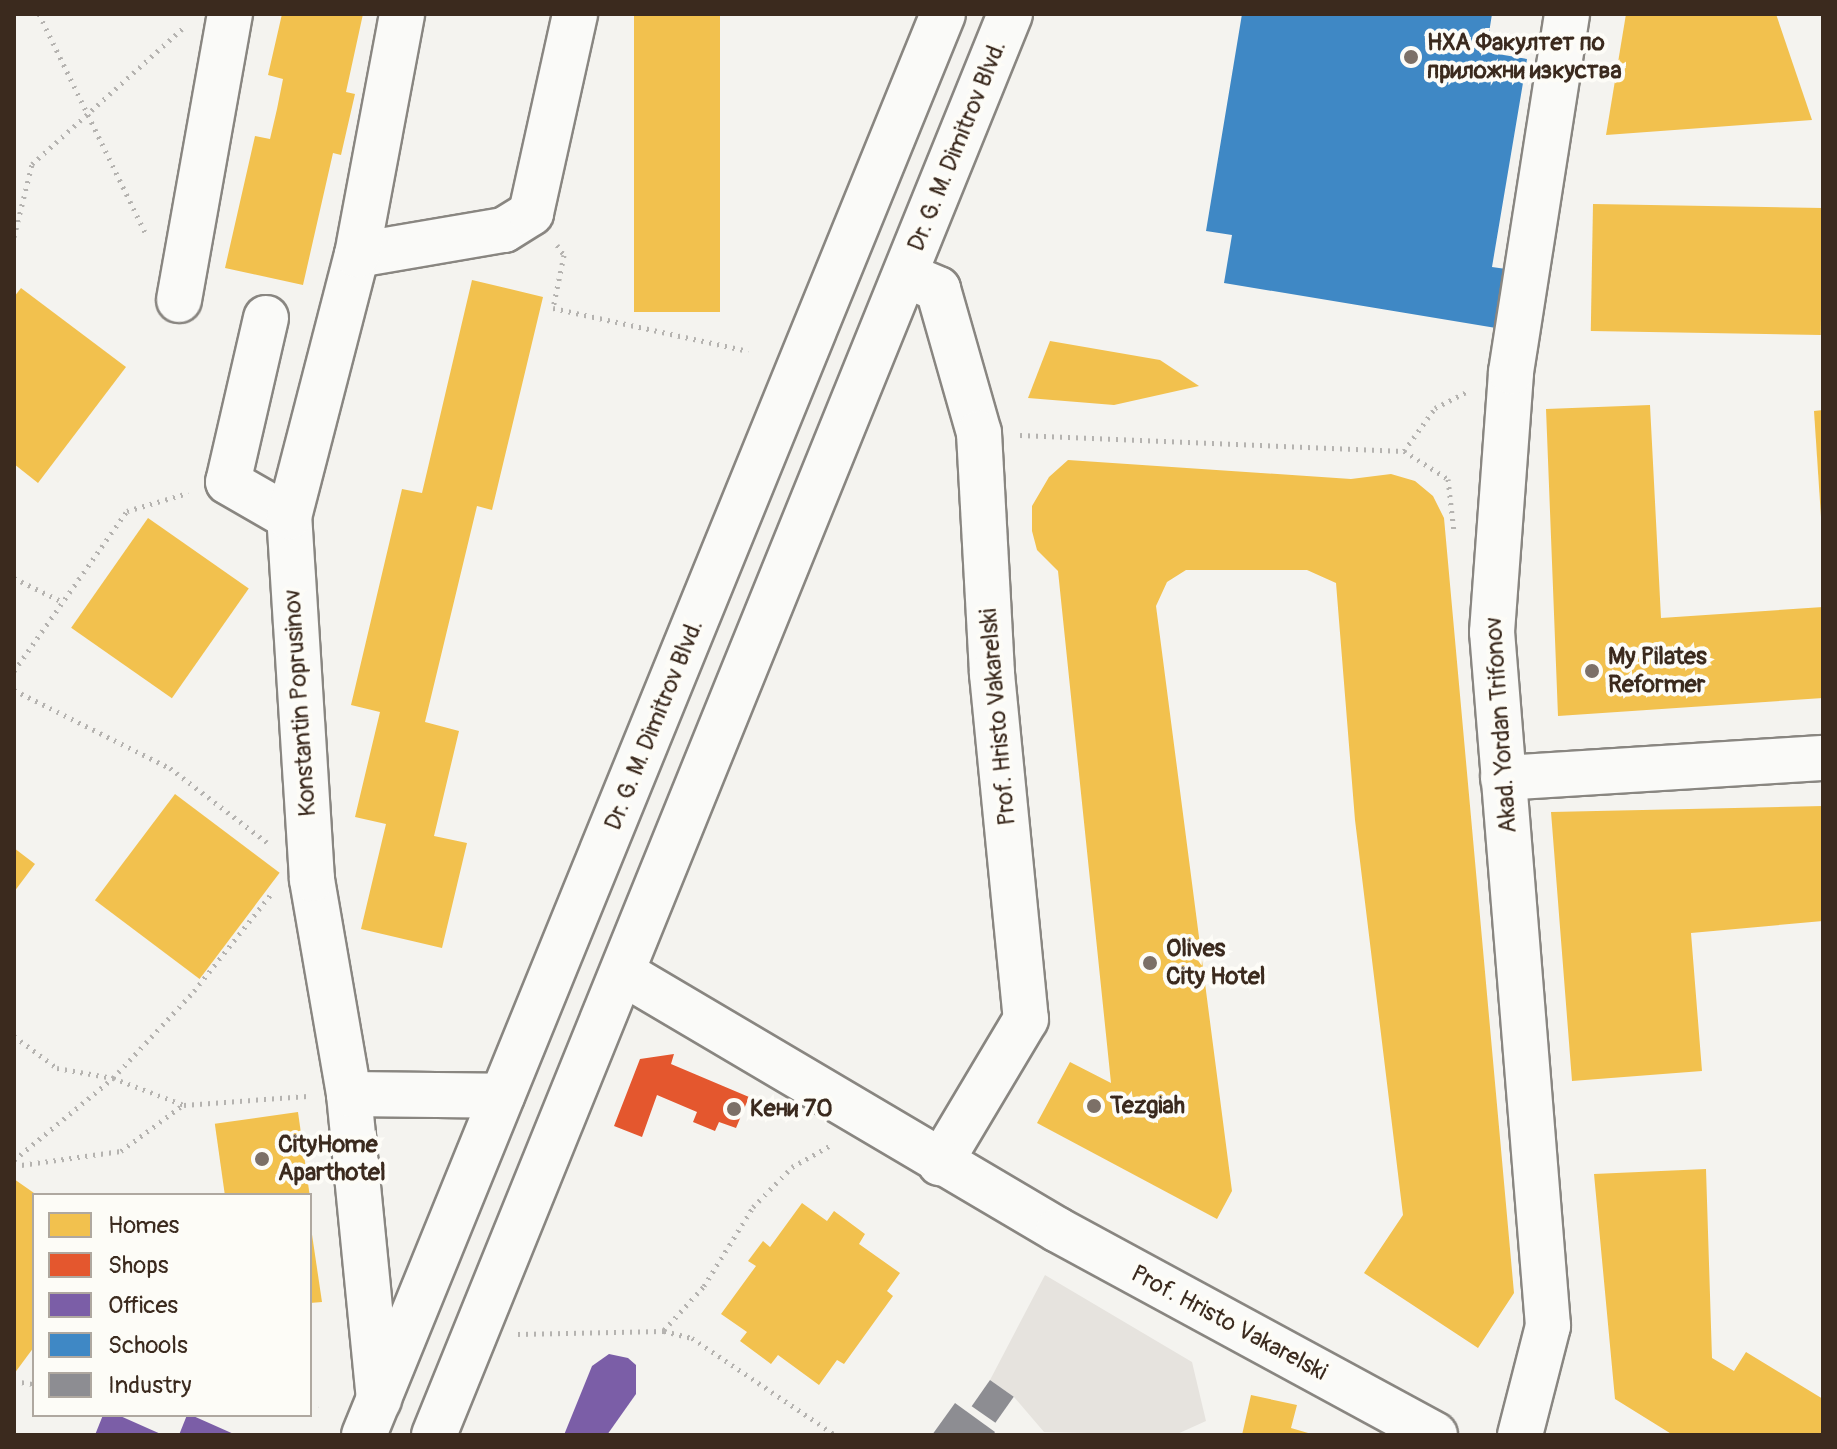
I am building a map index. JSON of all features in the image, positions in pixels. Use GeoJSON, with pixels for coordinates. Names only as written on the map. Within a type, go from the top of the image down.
{"type":"FeatureCollection","features":[{"type":"Feature","properties":{"kind":"street"},"geometry":{"type":"LineString","coordinates":[[179,300],[230,14]]}},
{"type":"Feature","properties":{"kind":"street","name":"Konstantin Poprusinov"},"geometry":{"type":"LineString","coordinates":[[372,1417],[349,1094],[312,879],[289,517],[357,255],[402,14]]}},
{"type":"Feature","properties":{"kind":"street"},"geometry":{"type":"LineString","coordinates":[[357,255],[504,230],[531,213],[575,14]]}},
{"type":"Feature","properties":{"kind":"street","name":"Dr. G. M. Dimitrov Blvd."},"geometry":{"type":"LineString","coordinates":[[372,1417],[943,14]]}},
{"type":"Feature","properties":{"kind":"street","name":"Dr. G. M. Dimitrov Blvd."},"geometry":{"type":"LineString","coordinates":[[434,1435],[1010,14]]}},
{"type":"Feature","properties":{"kind":"street","name":"Akad. Yordan Trifonov"},"geometry":{"type":"LineString","coordinates":[[1520,1435],[1548,1326],[1492,632],[1511,372],[1567,14]]}},
{"type":"Feature","properties":{"kind":"street","name":"Prof. Hristo Vakarelski"},"geometry":{"type":"LineString","coordinates":[[905,275],[938,289],[979,433],[992,674],[1026,1019],[940,1163]]}},
{"type":"Feature","properties":{"kind":"street"},"geometry":{"type":"LineString","coordinates":[[266,318],[228,482],[289,517]]}},
{"type":"Feature","properties":{"kind":"street"},"geometry":{"type":"LineString","coordinates":[[1503,778],[1823,758]]}},
{"type":"Feature","properties":{"kind":"street","name":"Prof. Hristo Vakarelski"},"geometry":{"type":"LineString","coordinates":[[623,973],[940,1163],[1435,1435]]}},
{"type":"Feature","properties":{"kind":"street"},"geometry":{"type":"LineString","coordinates":[[349,1094],[502,1096]]}},
{"type":"Feature","properties":{"kind":"path"},"geometry":{"type":"LineString","coordinates":[[39,14],[179,300]]}},
{"type":"Feature","properties":{"kind":"path"},"geometry":{"type":"LineString","coordinates":[[14,237],[32,164],[188,24]]}},
{"type":"Feature","properties":{"kind":"path"},"geometry":{"type":"LineString","coordinates":[[531,213],[564,255],[553,308],[748,351]]}},
{"type":"Feature","properties":{"kind":"path"},"geometry":{"type":"LineString","coordinates":[[1404,451],[1435,408],[1511,372]]}},
{"type":"Feature","properties":{"kind":"path"},"geometry":{"type":"LineString","coordinates":[[979,433],[1404,451],[1448,479],[1456,547]]}},
{"type":"Feature","properties":{"kind":"path"},"geometry":{"type":"LineString","coordinates":[[14,671],[127,511],[228,482]]}},
{"type":"Feature","properties":{"kind":"path"},"geometry":{"type":"LineString","coordinates":[[14,578],[63,602]]}},
{"type":"Feature","properties":{"kind":"path"},"geometry":{"type":"LineString","coordinates":[[14,690],[170,768],[274,848]]}},
{"type":"Feature","properties":{"kind":"path"},"geometry":{"type":"LineString","coordinates":[[14,1160],[113,1078],[194,991],[281,884]]}},
{"type":"Feature","properties":{"kind":"path"},"geometry":{"type":"LineString","coordinates":[[14,1036],[57,1068],[113,1078],[184,1105],[349,1094]]}},
{"type":"Feature","properties":{"kind":"path"},"geometry":{"type":"LineString","coordinates":[[14,1166],[121,1151],[184,1105]]}},
{"type":"Feature","properties":{"kind":"path"},"geometry":{"type":"LineString","coordinates":[[664,1331],[704,1286],[753,1207],[792,1167],[874,1123]]}},
{"type":"Feature","properties":{"kind":"path"},"geometry":{"type":"LineString","coordinates":[[515,1334],[664,1331],[692,1338],[835,1435]]}},
{"type":"Feature","properties":{"kind":"path"},"geometry":{"type":"LineString","coordinates":[[312,1406],[318,1405]]}},
{"type":"Feature","properties":{"kind":"shaded area"},"geometry":{"type":"Polygon","coordinates":[[[1045,1275],[1192,1362],[1206,1421],[1175,1435],[1044,1432],[1014,1397],[990,1380],[1045,1275]]]}},
{"type":"Feature","properties":{"kind":"building: Homes"},"geometry":{"type":"Polygon","coordinates":[[[282,14],[363,14],[346,92],[355,94],[341,155],[333,153],[303,285],[225,268],[255,136],[270,139],[277,109],[283,79],[268,75],[282,14]]]}},
{"type":"Feature","properties":{"kind":"building: Homes"},"geometry":{"type":"Polygon","coordinates":[[[634,14],[720,14],[720,312],[634,312],[634,14]]]}},
{"type":"Feature","properties":{"kind":"building: Homes"},"geometry":{"type":"Polygon","coordinates":[[[1626,14],[1776,14],[1812,120],[1606,135],[1626,14]]]}},
{"type":"Feature","properties":{"kind":"building: Homes"},"geometry":{"type":"Polygon","coordinates":[[[1593,204],[1823,208],[1821,335],[1591,331],[1593,204]]]}},
{"type":"Feature","properties":{"kind":"building: Homes"},"geometry":{"type":"Polygon","coordinates":[[[472,280],[543,297],[492,510],[477,506],[425,722],[459,731],[434,836],[467,843],[442,948],[361,929],[386,824],[355,817],[380,712],[351,705],[402,489],[422,493],[472,280]]]}},
{"type":"Feature","properties":{"kind":"building: Homes"},"geometry":{"type":"Polygon","coordinates":[[[21,288],[126,367],[38,483],[14,464],[14,297],[21,288]]]}},
{"type":"Feature","properties":{"kind":"building: Homes"},"geometry":{"type":"Polygon","coordinates":[[[1050,341],[1160,360],[1199,386],[1114,405],[1028,398],[1050,341]]]}},
{"type":"Feature","properties":{"kind":"building: Homes"},"geometry":{"type":"Polygon","coordinates":[[[1650,405],[1661,618],[1823,607],[1823,698],[1558,716],[1546,409],[1650,405]]]}},
{"type":"Feature","properties":{"kind":"building: Homes"},"geometry":{"type":"Polygon","coordinates":[[[1823,410],[1823,517],[1821,517],[1814,411],[1823,410]]]}},
{"type":"Feature","properties":{"kind":"building: Homes"},"geometry":{"type":"Polygon","coordinates":[[[1068,460],[1351,479],[1391,474],[1415,481],[1433,496],[1444,518],[1514,1293],[1478,1348],[1364,1273],[1403,1215],[1355,820],[1336,583],[1307,570],[1186,570],[1167,582],[1156,606],[1232,1191],[1217,1219],[1037,1123],[1070,1062],[1111,1083],[1058,571],[1037,550],[1032,531],[1032,506],[1049,477],[1068,460]]]}},
{"type":"Feature","properties":{"kind":"building: Homes"},"geometry":{"type":"Polygon","coordinates":[[[148,518],[249,589],[172,698],[71,628],[148,518]]]}},
{"type":"Feature","properties":{"kind":"building: Homes"},"geometry":{"type":"Polygon","coordinates":[[[175,794],[280,873],[200,979],[95,900],[175,794]]]}},
{"type":"Feature","properties":{"kind":"building: Homes"},"geometry":{"type":"Polygon","coordinates":[[[1823,806],[1823,921],[1691,933],[1702,1071],[1572,1081],[1551,812],[1823,806]]]}},
{"type":"Feature","properties":{"kind":"building: Homes"},"geometry":{"type":"Polygon","coordinates":[[[14,848],[35,864],[14,892],[14,848]]]}},
{"type":"Feature","properties":{"kind":"building: Homes","name":"CityHome Aparthotel"},"geometry":{"type":"Polygon","coordinates":[[[298,1112],[309,1193],[225,1193],[215,1124],[298,1112]]]}},
{"type":"Feature","properties":{"kind":"building: Homes"},"geometry":{"type":"Polygon","coordinates":[[[1706,1169],[1712,1358],[1734,1371],[1746,1352],[1823,1399],[1823,1435],[1673,1435],[1615,1399],[1594,1174],[1706,1169]]]}},
{"type":"Feature","properties":{"kind":"building: Homes"},"geometry":{"type":"Polygon","coordinates":[[[14,1179],[34,1193],[32,1350],[14,1374],[14,1179]]]}},
{"type":"Feature","properties":{"kind":"building: Homes"},"geometry":{"type":"Polygon","coordinates":[[[802,1203],[827,1221],[834,1211],[865,1234],[859,1244],[900,1273],[887,1291],[893,1296],[844,1364],[837,1360],[819,1385],[778,1355],[771,1364],[740,1341],[747,1332],[721,1314],[756,1266],[748,1261],[763,1241],[770,1247],[802,1203]]]}},
{"type":"Feature","properties":{"kind":"building: Homes"},"geometry":{"type":"Polygon","coordinates":[[[312,1234],[322,1302],[312,1303],[312,1234]]]}},
{"type":"Feature","properties":{"kind":"building: Homes"},"geometry":{"type":"Polygon","coordinates":[[[1251,1395],[1297,1405],[1291,1428],[1315,1435],[1242,1435],[1251,1395]]]}},
{"type":"Feature","properties":{"kind":"building: Shops"},"geometry":{"type":"Polygon","coordinates":[[[674,1054],[671,1064],[749,1097],[736,1128],[719,1122],[715,1131],[693,1122],[697,1112],[657,1095],[642,1137],[614,1126],[640,1059],[674,1054]]]}},
{"type":"Feature","properties":{"kind":"building: Offices"},"geometry":{"type":"Polygon","coordinates":[[[609,1354],[628,1358],[636,1365],[636,1394],[607,1435],[564,1435],[592,1366],[609,1354]]]}},
{"type":"Feature","properties":{"kind":"building: Offices"},"geometry":{"type":"Polygon","coordinates":[[[102,1417],[122,1417],[163,1435],[95,1435],[102,1417]]]}},
{"type":"Feature","properties":{"kind":"building: Offices"},"geometry":{"type":"Polygon","coordinates":[[[186,1417],[196,1417],[236,1435],[179,1435],[186,1417]]]}},
{"type":"Feature","properties":{"kind":"building: Schools"},"geometry":{"type":"Polygon","coordinates":[[[1242,14],[1492,14],[1486,52],[1527,59],[1492,267],[1506,269],[1496,328],[1224,283],[1232,235],[1206,231],[1242,14]]]}},
{"type":"Feature","properties":{"kind":"building: Industry"},"geometry":{"type":"Polygon","coordinates":[[[990,1380],[1014,1397],[995,1423],[972,1406],[990,1380]]]}},
{"type":"Feature","properties":{"kind":"building: Industry"},"geometry":{"type":"Polygon","coordinates":[[[955,1403],[995,1432],[993,1435],[932,1435],[955,1403]]]}},
{"type":"Feature","properties":{"kind":"place","name":"НХА Факултет по приложни изкуства"},"geometry":{"type":"Point","coordinates":[1411,57]}},
{"type":"Feature","properties":{"kind":"place","name":"My Pilates Reformer"},"geometry":{"type":"Point","coordinates":[1592,671]}},
{"type":"Feature","properties":{"kind":"place","name":"Olives City Hotel"},"geometry":{"type":"Point","coordinates":[1150,963]}},
{"type":"Feature","properties":{"kind":"place","name":"Tezgiah"},"geometry":{"type":"Point","coordinates":[1094,1106]}},
{"type":"Feature","properties":{"kind":"place","name":"Кени 70"},"geometry":{"type":"Point","coordinates":[734,1109]}},
{"type":"Feature","properties":{"kind":"place","name":"CityHome Aparthotel"},"geometry":{"type":"Point","coordinates":[262,1159]}}]}
